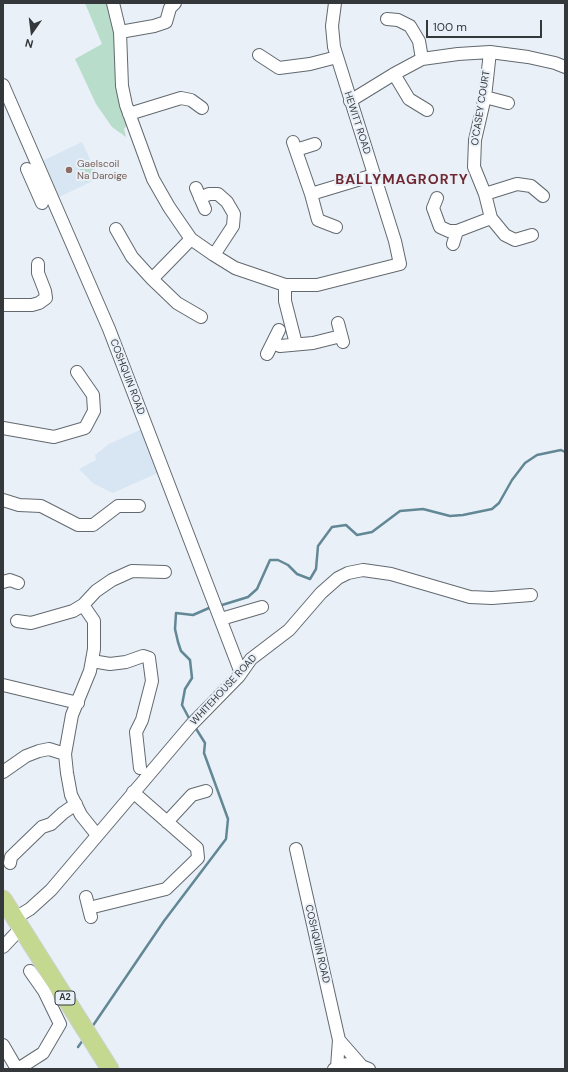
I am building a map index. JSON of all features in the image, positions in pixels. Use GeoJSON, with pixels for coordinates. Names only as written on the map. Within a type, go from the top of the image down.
{"type":"FeatureCollection","features":[{"type":"Feature","properties":{"kind":"highway","name":"A2"},"geometry":{"type":"LineString","coordinates":[[3,899],[110,1069]]}},
{"type":"Feature","properties":{"kind":"street"},"geometry":{"type":"LineString","coordinates":[[113,3],[120,32],[122,86],[129,114],[153,179],[168,207],[191,239],[214,255],[235,268],[285,285],[285,301],[296,344]]}},
{"type":"Feature","properties":{"kind":"street"},"geometry":{"type":"LineString","coordinates":[[120,32],[154,26],[166,22],[170,8],[176,3]]}},
{"type":"Feature","properties":{"kind":"street","name":"HEWITT ROAD"},"geometry":{"type":"LineString","coordinates":[[285,285],[317,285],[400,264],[395,241],[337,57],[332,26],[335,3]]}},
{"type":"Feature","properties":{"kind":"street"},"geometry":{"type":"LineString","coordinates":[[387,19],[398,20],[410,26],[419,41],[422,59]]}},
{"type":"Feature","properties":{"kind":"street"},"geometry":{"type":"LineString","coordinates":[[350,102],[394,74],[422,59],[458,54],[490,52],[555,62],[565,67]]}},
{"type":"Feature","properties":{"kind":"street","name":"O'CASEY COURT"},"geometry":{"type":"LineString","coordinates":[[490,52],[485,97],[475,140],[474,166],[485,194],[491,218]]}},
{"type":"Feature","properties":{"kind":"street"},"geometry":{"type":"LineString","coordinates":[[259,55],[279,68],[310,64],[337,57]]}},
{"type":"Feature","properties":{"kind":"street"},"geometry":{"type":"LineString","coordinates":[[394,74],[409,99],[427,110]]}},
{"type":"Feature","properties":{"kind":"street","name":"COSHQUIN ROAD"},"geometry":{"type":"LineString","coordinates":[[3,85],[38,180],[109,329],[241,673]]}},
{"type":"Feature","properties":{"kind":"street"},"geometry":{"type":"LineString","coordinates":[[485,97],[508,103]]}},
{"type":"Feature","properties":{"kind":"street"},"geometry":{"type":"LineString","coordinates":[[129,114],[181,98],[191,100],[202,108]]}},
{"type":"Feature","properties":{"kind":"street"},"geometry":{"type":"LineString","coordinates":[[315,144],[294,146],[311,194],[318,220],[336,227]]}},
{"type":"Feature","properties":{"kind":"street"},"geometry":{"type":"LineString","coordinates":[[27,169],[38,180],[42,203]]}},
{"type":"Feature","properties":{"kind":"street"},"geometry":{"type":"LineString","coordinates":[[311,194],[374,175]]}},
{"type":"Feature","properties":{"kind":"street"},"geometry":{"type":"LineString","coordinates":[[485,194],[517,184],[531,186],[543,196]]}},
{"type":"Feature","properties":{"kind":"street"},"geometry":{"type":"LineString","coordinates":[[200,198],[209,194],[218,194],[227,202],[234,214],[233,226],[214,255]]}},
{"type":"Feature","properties":{"kind":"street"},"geometry":{"type":"LineString","coordinates":[[437,198],[433,208],[440,227],[449,231],[458,231],[491,218],[505,235],[515,240],[532,235]]}},
{"type":"Feature","properties":{"kind":"street"},"geometry":{"type":"LineString","coordinates":[[116,229],[132,257],[152,279],[178,303],[201,317]]}},
{"type":"Feature","properties":{"kind":"street"},"geometry":{"type":"LineString","coordinates":[[453,244],[458,231]]}},
{"type":"Feature","properties":{"kind":"street"},"geometry":{"type":"LineString","coordinates":[[152,279],[191,239]]}},
{"type":"Feature","properties":{"kind":"street"},"geometry":{"type":"LineString","coordinates":[[3,305],[32,305],[39,303],[46,298],[45,290],[38,273],[38,264]]}},
{"type":"Feature","properties":{"kind":"street"},"geometry":{"type":"LineString","coordinates":[[272,342],[280,346],[342,339],[338,324]]}},
{"type":"Feature","properties":{"kind":"street"},"geometry":{"type":"LineString","coordinates":[[267,354],[279,330]]}},
{"type":"Feature","properties":{"kind":"street"},"geometry":{"type":"LineString","coordinates":[[3,428],[54,437],[85,428],[94,412],[93,395],[77,372]]}},
{"type":"Feature","properties":{"kind":"street"},"geometry":{"type":"LineString","coordinates":[[3,500],[19,505],[41,506],[78,525],[93,525],[118,506],[139,506]]}},
{"type":"Feature","properties":{"kind":"street","name":"WHITEHOUSE ROAD"},"geometry":{"type":"LineString","coordinates":[[3,947],[18,923],[30,909],[51,890],[191,725],[241,673],[251,659],[289,630],[321,593],[338,578],[348,573],[363,570],[391,574],[470,597],[492,598],[531,595]]}},
{"type":"Feature","properties":{"kind":"street"},"geometry":{"type":"LineString","coordinates":[[17,621],[32,623],[73,611],[83,604],[96,591],[112,580],[132,571],[165,572]]}},
{"type":"Feature","properties":{"kind":"street"},"geometry":{"type":"LineString","coordinates":[[3,582],[10,580],[18,584]]}},
{"type":"Feature","properties":{"kind":"street"},"geometry":{"type":"LineString","coordinates":[[83,604],[94,621],[94,649],[92,661],[70,724],[65,754],[67,773],[76,804],[81,815],[97,835]]}},
{"type":"Feature","properties":{"kind":"street"},"geometry":{"type":"LineString","coordinates":[[221,619],[262,607]]}},
{"type":"Feature","properties":{"kind":"street"},"geometry":{"type":"LineString","coordinates":[[92,661],[110,664],[126,662],[143,656],[149,658],[152,681],[142,720],[136,732],[140,768]]}},
{"type":"Feature","properties":{"kind":"street"},"geometry":{"type":"LineString","coordinates":[[3,685],[78,703]]}},
{"type":"Feature","properties":{"kind":"street"},"geometry":{"type":"LineString","coordinates":[[3,772],[26,756],[39,751],[49,749],[65,754]]}},
{"type":"Feature","properties":{"kind":"street"},"geometry":{"type":"LineString","coordinates":[[167,822],[192,794],[206,791]]}},
{"type":"Feature","properties":{"kind":"street"},"geometry":{"type":"LineString","coordinates":[[89,907],[166,889],[198,858],[197,848],[133,792]]}},
{"type":"Feature","properties":{"kind":"street"},"geometry":{"type":"LineString","coordinates":[[10,863],[11,857],[42,827],[51,824],[62,813],[76,804]]}},
{"type":"Feature","properties":{"kind":"street","name":"COSHQUIN ROAD"},"geometry":{"type":"LineString","coordinates":[[296,849],[339,1040]]}},
{"type":"Feature","properties":{"kind":"street"},"geometry":{"type":"LineString","coordinates":[[3,1045],[18,1069],[43,1053],[60,1024],[44,991],[30,971]]}},
{"type":"Feature","properties":{"kind":"street"},"geometry":{"type":"LineString","coordinates":[[339,1040],[364,1067]]}},
{"type":"Feature","properties":{"kind":"street"},"geometry":{"type":"LineString","coordinates":[[339,1040],[336,1068],[348,1063],[364,1067]]}},
{"type":"Feature","properties":{"kind":"shaded area","name":"Gaelscoil Na Daroige"},"geometry":{"type":"Polygon","coordinates":[[[82,142],[99,178],[57,198],[40,162],[82,142]]]}},
{"type":"Feature","properties":{"kind":"shaded area"},"geometry":{"type":"Polygon","coordinates":[[[142,429],[160,472],[113,493],[94,484],[79,469],[96,460],[95,455],[109,444],[142,429]]]}},
{"type":"Feature","properties":{"kind":"green space"},"geometry":{"type":"Polygon","coordinates":[[[85,3],[108,3],[112,16],[127,125],[124,129],[126,137],[112,127],[96,104],[75,59],[102,44],[85,3]]]}},
{"type":"Feature","properties":{"kind":"green space"},"geometry":{"type":"Polygon","coordinates":[[[90,165],[96,177],[86,182],[80,169],[90,165]]]}},
{"type":"Feature","properties":{"kind":"waterway"},"geometry":{"type":"LineString","coordinates":[[222,605],[248,597],[257,589],[270,560],[278,560],[288,565],[297,574],[310,579],[316,569],[318,546],[332,527],[346,525],[357,535],[372,532],[400,511],[423,509],[450,516],[492,509],[499,503],[512,480],[525,463],[537,455],[561,450],[565,452]]}},
{"type":"Feature","properties":{"kind":"waterway"},"geometry":{"type":"LineString","coordinates":[[190,720],[182,705],[185,689],[192,678],[190,660],[181,651],[178,642],[175,629],[176,613],[193,615],[209,608]]}},
{"type":"Feature","properties":{"kind":"waterway"},"geometry":{"type":"LineString","coordinates":[[92,1027],[164,921],[226,839],[228,819],[204,753],[205,743],[195,727]]}},
{"type":"Feature","properties":{"kind":"waterway"},"geometry":{"type":"LineString","coordinates":[[78,1047],[83,1040]]}},
{"type":"Feature","properties":{"kind":"place","name":"Gaelscoil Na Daroige"},"geometry":{"type":"Point","coordinates":[69,170]}},
{"type":"Feature","properties":{"kind":"district","name":"BALLYMAGRORTY"},"geometry":{"type":"Point","coordinates":[402,180]}}]}
